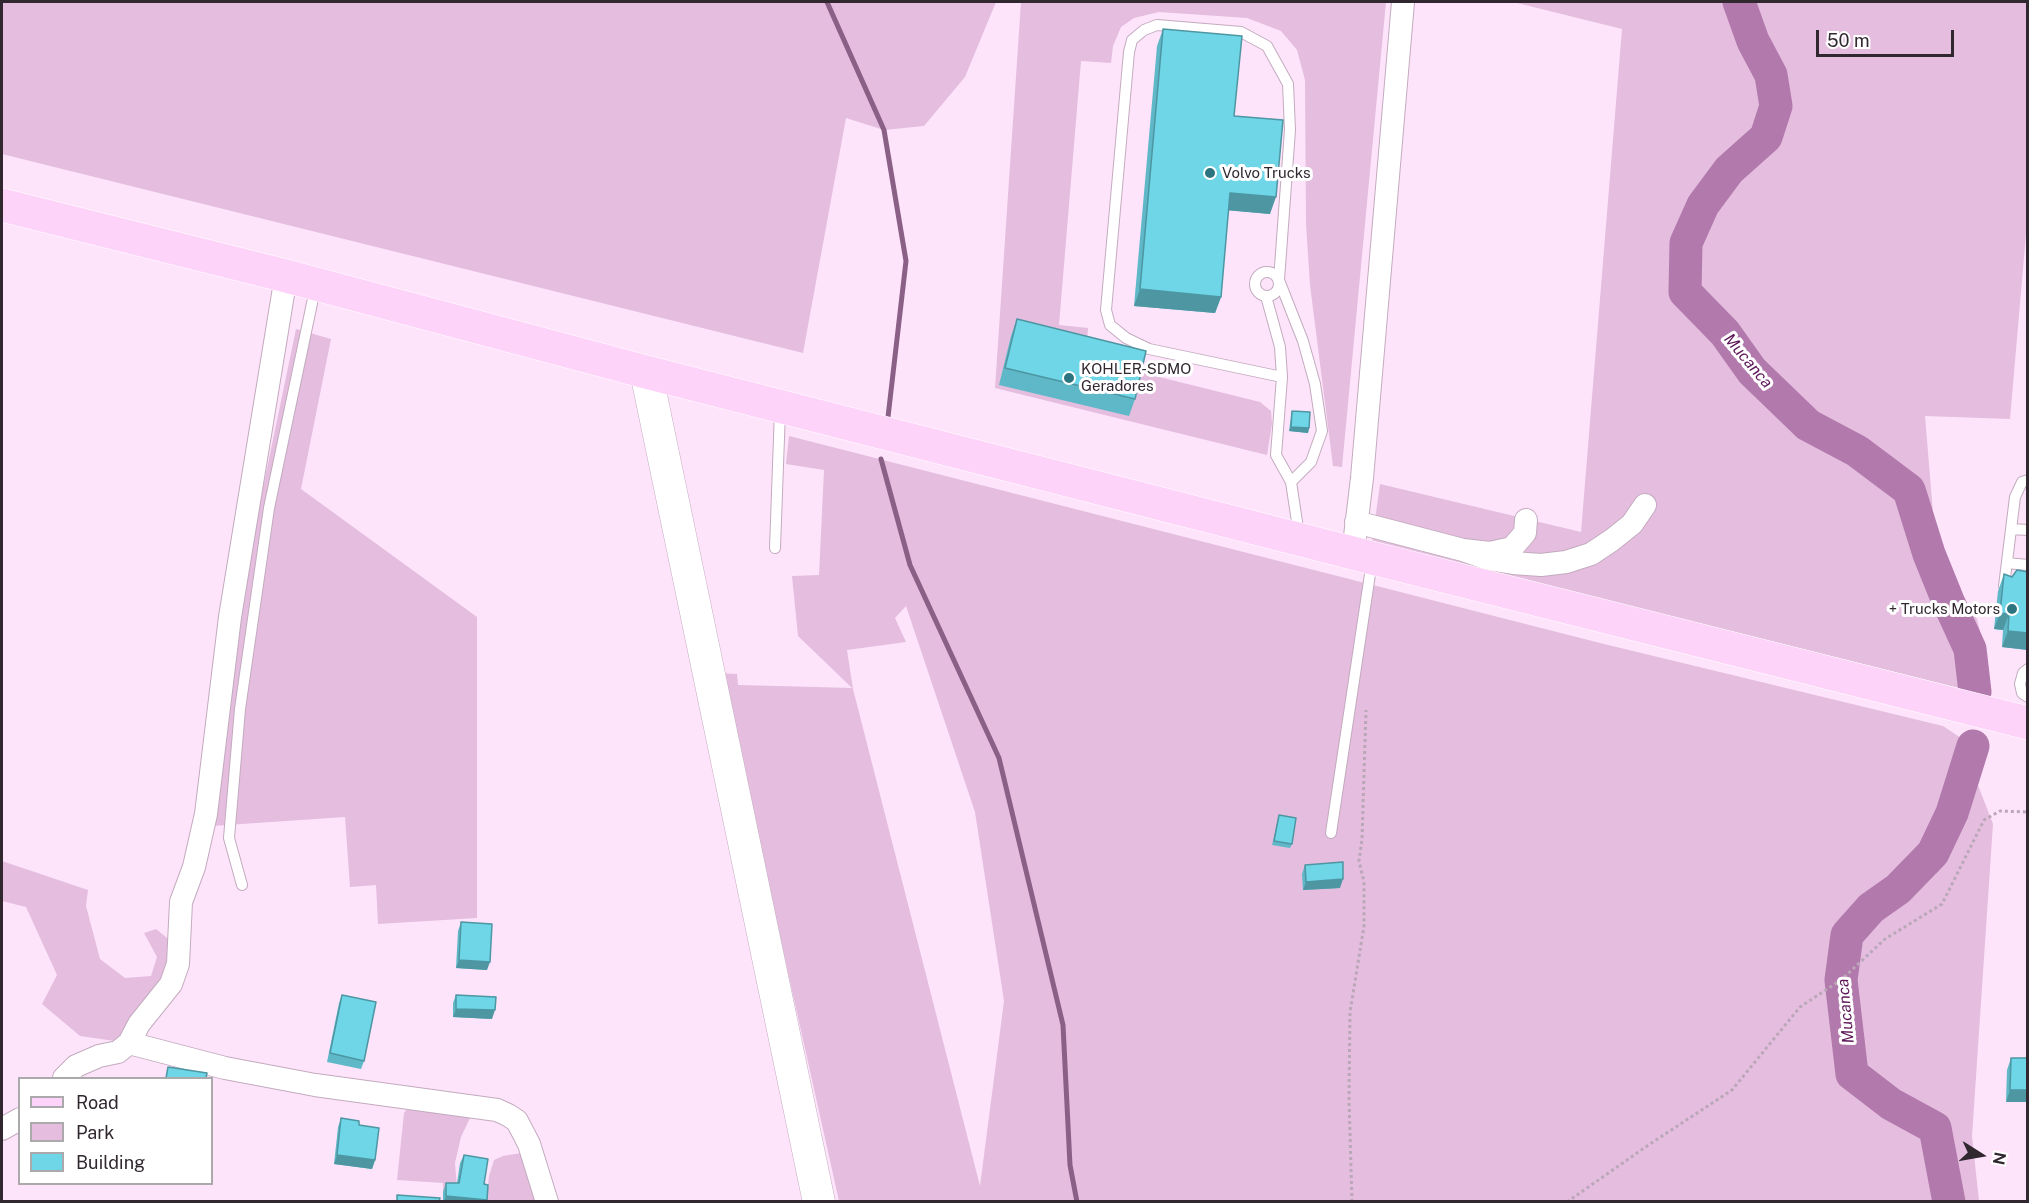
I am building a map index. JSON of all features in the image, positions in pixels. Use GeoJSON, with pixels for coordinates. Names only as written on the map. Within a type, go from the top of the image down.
{"type":"FeatureCollection","features":[{"type":"Feature","properties":{"kind":"main road"},"geometry":{"type":"LineString","coordinates":[[2,205],[301,280],[646,372],[1300,539],[1360,544],[2028,723]]}},
{"type":"Feature","properties":{"kind":"street"},"geometry":{"type":"LineString","coordinates":[[1403,2],[1360,544],[1490,553],[1512,548],[1525,533],[1527,520]]}},
{"type":"Feature","properties":{"kind":"street"},"geometry":{"type":"LineString","coordinates":[[65,1077],[76,1066],[99,1056],[118,1052],[129,1043],[139,1024],[171,984],[178,964],[181,902],[194,867],[206,814],[230,617],[301,280]]}},
{"type":"Feature","properties":{"kind":"street"},"geometry":{"type":"LineString","coordinates":[[646,372],[819,1202]]}},
{"type":"Feature","properties":{"kind":"street"},"geometry":{"type":"LineString","coordinates":[[1463,550],[1489,559],[1513,563],[1540,565],[1566,562],[1591,554],[1612,540],[1632,524],[1645,505]]}},
{"type":"Feature","properties":{"kind":"street"},"geometry":{"type":"LineString","coordinates":[[129,1043],[236,1070],[502,1113],[517,1121],[529,1144],[547,1202]]}},
{"type":"Feature","properties":{"kind":"street"},"geometry":{"type":"LineString","coordinates":[[2,1129],[18,1120]]}},
{"type":"Feature","properties":{"kind":"lane"},"geometry":{"type":"LineString","coordinates":[[1266,296],[1276,291],[1280,284],[1290,130],[1288,84],[1267,46],[1241,32],[1157,25],[1144,30],[1132,40],[1129,52],[1106,310],[1110,325],[1125,338],[1149,349],[1282,377]]}},
{"type":"Feature","properties":{"kind":"lane"},"geometry":{"type":"LineString","coordinates":[[1291,482],[1311,462],[1322,431],[1315,384],[1303,341],[1279,280],[1270,271],[1262,272],[1254,282],[1256,290],[1266,296],[1280,346],[1282,377],[1276,455],[1291,482],[1300,539]]}},
{"type":"Feature","properties":{"kind":"lane"},"geometry":{"type":"LineString","coordinates":[[242,885],[229,838],[240,709],[301,280]]}},
{"type":"Feature","properties":{"kind":"lane"},"geometry":{"type":"LineString","coordinates":[[775,548],[780,406]]}},
{"type":"Feature","properties":{"kind":"lane"},"geometry":{"type":"LineString","coordinates":[[2004,586],[2018,488],[2022,482],[2028,480]]}},
{"type":"Feature","properties":{"kind":"lane"},"geometry":{"type":"LineString","coordinates":[[2011,529],[2028,530]]}},
{"type":"Feature","properties":{"kind":"lane"},"geometry":{"type":"LineString","coordinates":[[1331,833],[1360,544]]}},
{"type":"Feature","properties":{"kind":"lane"},"geometry":{"type":"LineString","coordinates":[[2007,563],[2028,565]]}},
{"type":"Feature","properties":{"kind":"lane"},"geometry":{"type":"LineString","coordinates":[[2028,669],[2023,673],[2020,684],[2022,693],[2028,697]]}},
{"type":"Feature","properties":{"kind":"path"},"geometry":{"type":"LineString","coordinates":[[1352,1202],[1349,1099],[1350,1012],[1364,926],[1364,882],[1359,861],[1366,707]]}},
{"type":"Feature","properties":{"kind":"path"},"geometry":{"type":"LineString","coordinates":[[1567,1202],[1732,1090],[1800,1007],[1840,980],[1885,939],[1942,904],[1984,820],[2000,812],[2028,812]]}},
{"type":"Feature","properties":{"kind":"green space"},"geometry":{"type":"Polygon","coordinates":[[[2,2],[996,2],[965,77],[924,126],[884,130],[846,118],[803,353],[2,154],[2,2]]]}},
{"type":"Feature","properties":{"kind":"green space"},"geometry":{"type":"Polygon","coordinates":[[[1021,2],[1386,2],[1342,467],[1333,466],[1310,285],[1306,224],[1305,80],[1297,50],[1281,31],[1247,18],[1159,12],[1134,18],[1121,27],[1113,46],[1111,63],[1081,61],[1059,325],[1088,328],[1086,354],[1139,372],[1260,402],[1271,411],[1272,424],[1267,455],[995,388],[1021,2]]]}},
{"type":"Feature","properties":{"kind":"green space"},"geometry":{"type":"Polygon","coordinates":[[[1513,2],[2027,2],[2028,211],[2010,419],[1925,416],[1937,561],[1962,594],[1977,619],[1987,658],[1987,695],[1372,542],[1380,484],[1581,532],[1622,29],[1513,2]]]}},
{"type":"Feature","properties":{"kind":"green space"},"geometry":{"type":"Polygon","coordinates":[[[296,329],[331,339],[301,489],[477,617],[477,918],[378,924],[376,885],[350,887],[345,817],[212,826],[254,531],[296,329]]]}},
{"type":"Feature","properties":{"kind":"green space"},"geometry":{"type":"Polygon","coordinates":[[[789,436],[1600,643],[1943,726],[1973,746],[1976,780],[1993,824],[1972,1136],[1979,1201],[839,1201],[718,673],[737,674],[738,685],[852,688],[798,636],[792,576],[819,575],[824,470],[786,464],[789,436]],[[906,606],[895,618],[906,642],[847,650],[853,689],[980,1186],[1004,1001],[975,812],[906,606]]]}},
{"type":"Feature","properties":{"kind":"green space"},"geometry":{"type":"Polygon","coordinates":[[[2,861],[88,890],[86,906],[100,959],[125,978],[151,976],[157,957],[144,933],[156,929],[178,947],[129,1043],[80,1036],[42,1004],[57,975],[26,907],[2,901],[2,861]]]}},
{"type":"Feature","properties":{"kind":"green space"},"geometry":{"type":"Polygon","coordinates":[[[411,1104],[471,1116],[461,1137],[455,1163],[457,1187],[443,1192],[443,1183],[397,1180],[404,1113],[411,1104]]]}},
{"type":"Feature","properties":{"kind":"green space"},"geometry":{"type":"Polygon","coordinates":[[[521,1153],[535,1201],[486,1202],[489,1176],[494,1160],[521,1153]]]}},
{"type":"Feature","properties":{"kind":"building","name":"Volvo Trucks"},"geometry":{"type":"Polygon","coordinates":[[[1163,29],[1242,36],[1234,116],[1283,120],[1276,197],[1230,193],[1221,297],[1140,289],[1163,29]]]}},
{"type":"Feature","properties":{"kind":"building","name":"KOHLER-SDMO Geradores"},"geometry":{"type":"Polygon","coordinates":[[[1017,319],[1146,351],[1135,399],[1005,368],[1017,319]]]}},
{"type":"Feature","properties":{"kind":"building"},"geometry":{"type":"Polygon","coordinates":[[[1292,411],[1310,412],[1309,428],[1291,427],[1292,411]]]}},
{"type":"Feature","properties":{"kind":"building"},"geometry":{"type":"Polygon","coordinates":[[[2017,570],[2028,572],[2028,633],[2008,631],[2009,614],[2000,613],[2004,574],[2012,577],[2017,570]]]}},
{"type":"Feature","properties":{"kind":"building"},"geometry":{"type":"Polygon","coordinates":[[[1279,815],[1296,818],[1292,844],[1274,841],[1279,815]]]}},
{"type":"Feature","properties":{"kind":"building"},"geometry":{"type":"Polygon","coordinates":[[[1343,862],[1343,879],[1306,882],[1305,865],[1343,862]]]}},
{"type":"Feature","properties":{"kind":"building"},"geometry":{"type":"Polygon","coordinates":[[[461,922],[492,924],[490,962],[459,960],[461,922]]]}},
{"type":"Feature","properties":{"kind":"building"},"geometry":{"type":"Polygon","coordinates":[[[342,995],[376,1002],[364,1061],[330,1053],[342,995]]]}},
{"type":"Feature","properties":{"kind":"building"},"geometry":{"type":"Polygon","coordinates":[[[456,995],[496,997],[495,1010],[456,1009],[456,995]]]}},
{"type":"Feature","properties":{"kind":"building"},"geometry":{"type":"Polygon","coordinates":[[[2011,1058],[2028,1058],[2028,1090],[2010,1090],[2011,1058]]]}},
{"type":"Feature","properties":{"kind":"building"},"geometry":{"type":"Polygon","coordinates":[[[168,1067],[207,1073],[206,1077],[166,1077],[168,1067]]]}},
{"type":"Feature","properties":{"kind":"building"},"geometry":{"type":"Polygon","coordinates":[[[341,1118],[359,1121],[359,1125],[379,1128],[375,1160],[337,1155],[341,1118]]]}},
{"type":"Feature","properties":{"kind":"building"},"geometry":{"type":"Polygon","coordinates":[[[464,1155],[488,1159],[484,1184],[488,1185],[487,1200],[446,1196],[446,1183],[459,1183],[464,1155]]]}},
{"type":"Feature","properties":{"kind":"building"},"geometry":{"type":"Polygon","coordinates":[[[397,1195],[440,1198],[439,1202],[397,1202],[397,1195]]]}},
{"type":"Feature","properties":{"kind":"waterway"},"geometry":{"type":"LineString","coordinates":[[827,2],[884,130],[906,261],[888,417]]}},
{"type":"Feature","properties":{"kind":"waterway","name":"Mucanca"},"geometry":{"type":"LineString","coordinates":[[1739,2],[1753,41],[1771,75],[1776,106],[1766,137],[1729,170],[1703,205],[1686,243],[1685,292],[1725,333],[1752,371],[1808,425],[1857,451],[1909,490],[1929,554],[1970,649],[1975,692]]}},
{"type":"Feature","properties":{"kind":"waterway"},"geometry":{"type":"LineString","coordinates":[[881,459],[910,565],[999,758],[1063,1025],[1070,1165],[1077,1202]]}},
{"type":"Feature","properties":{"kind":"waterway","name":"Mucanca"},"geometry":{"type":"LineString","coordinates":[[1949,1202],[1935,1128],[1891,1104],[1852,1074],[1841,980],[1847,935],[1871,908],[1898,889],[1933,853],[1952,813],[1973,746]]}},
{"type":"Feature","properties":{"kind":"place","name":"Volvo Trucks"},"geometry":{"type":"Point","coordinates":[1210,173]}},
{"type":"Feature","properties":{"kind":"place","name":"KOHLER-SDMO Geradores"},"geometry":{"type":"Point","coordinates":[1069,378]}},
{"type":"Feature","properties":{"kind":"place","name":"+ Trucks Motors"},"geometry":{"type":"Point","coordinates":[2012,609]}}]}
